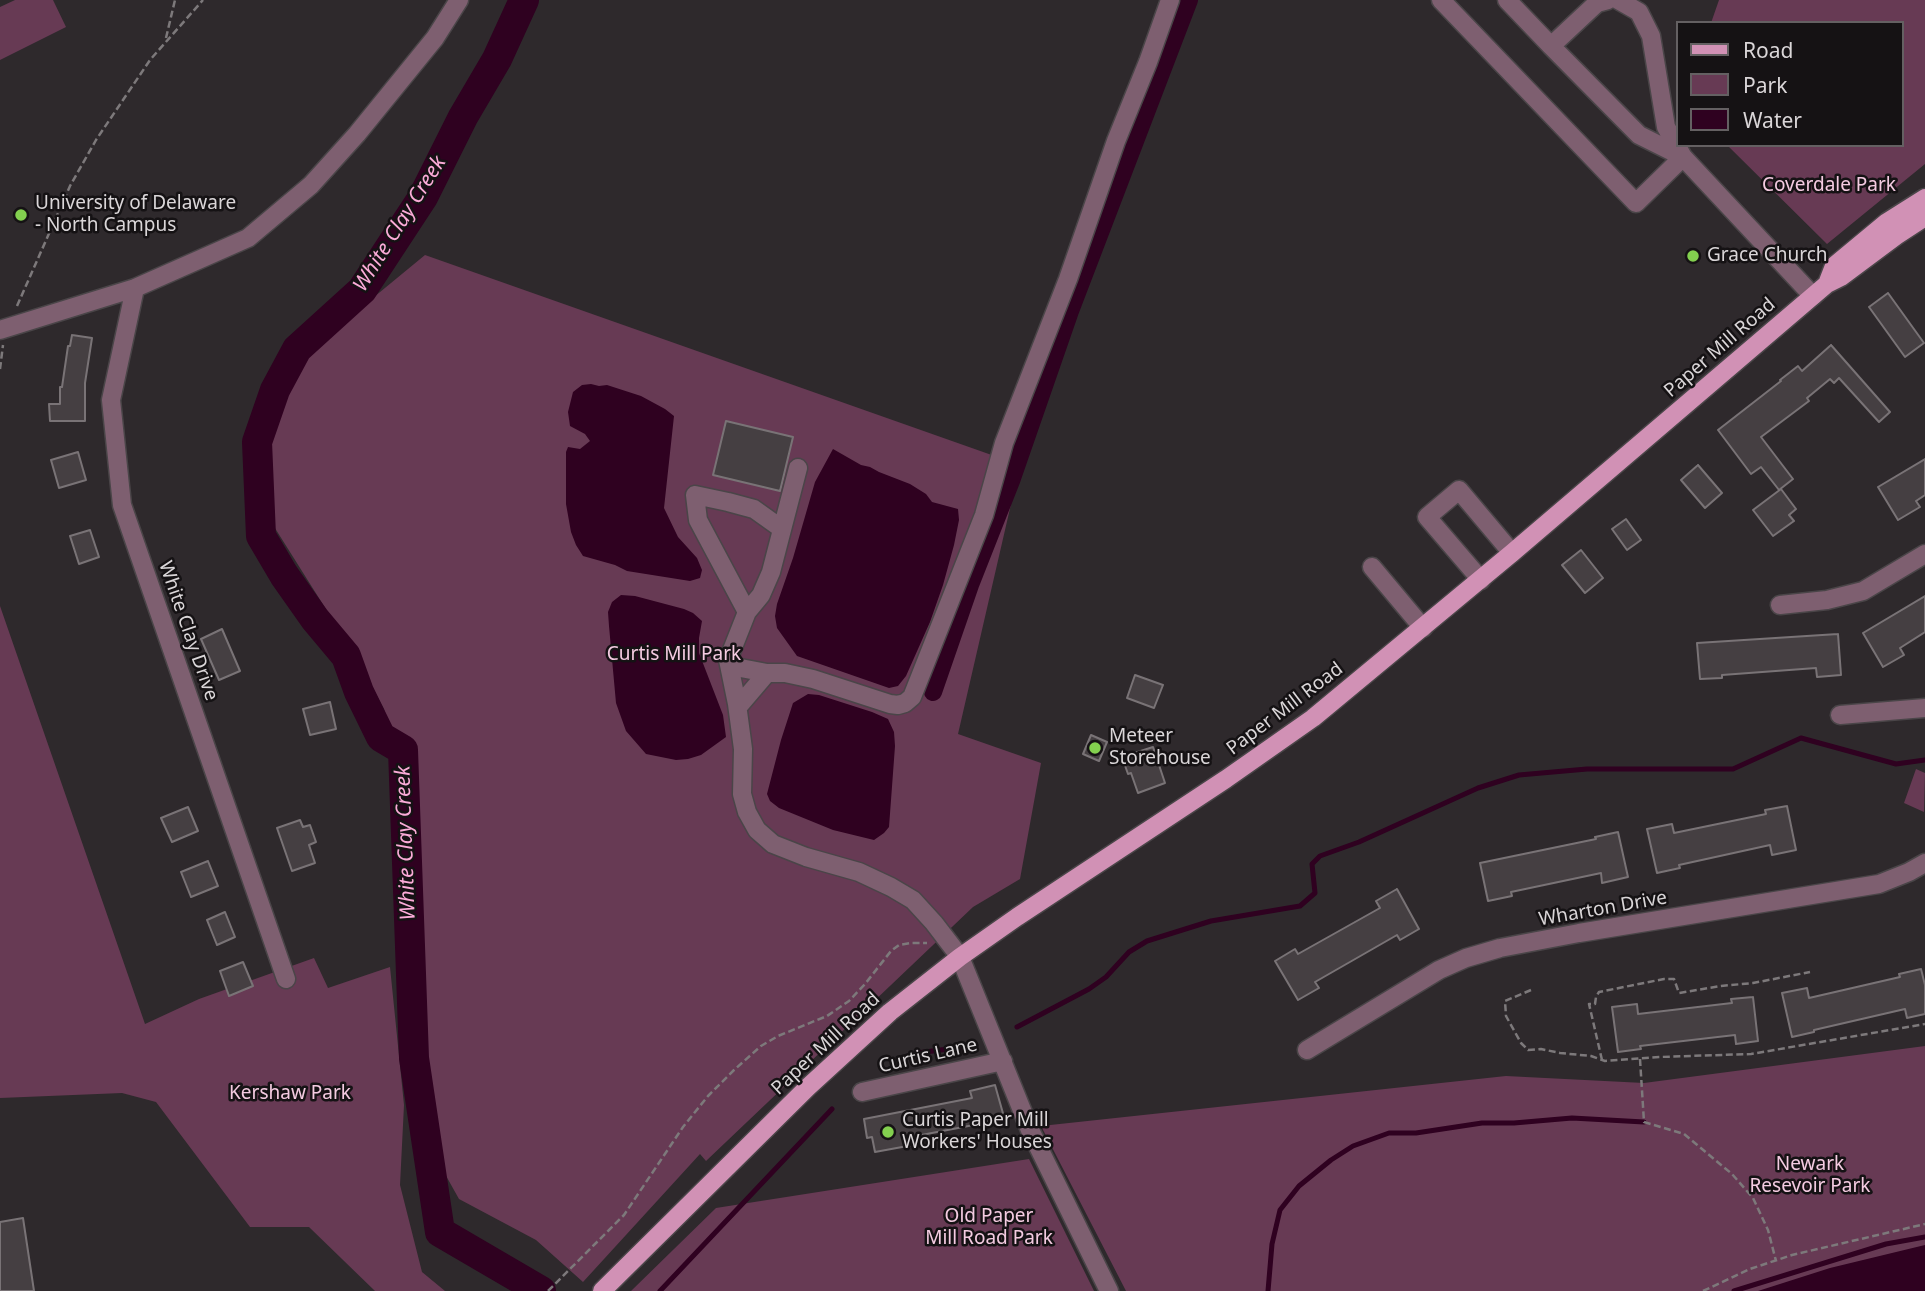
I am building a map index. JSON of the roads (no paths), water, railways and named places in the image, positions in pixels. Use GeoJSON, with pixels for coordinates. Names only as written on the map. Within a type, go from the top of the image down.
{"type":"FeatureCollection","features":[{"type":"Feature","properties":{"kind":"main road","name":"Paper Mill Road"},"geometry":{"type":"LineString","coordinates":[[1820,290],[1834,266],[1887,222],[1925,198]]}},
{"type":"Feature","properties":{"kind":"main road","name":"Paper Mill Road"},"geometry":{"type":"LineString","coordinates":[[602,1291],[833,1063],[890,1012],[960,957],[1017,917],[1285,738],[1481,580],[1820,290],[1925,217]]}},
{"type":"Feature","properties":{"kind":"main road"},"geometry":{"type":"LineString","coordinates":[[1896,236],[1925,228]]}},
{"type":"Feature","properties":{"kind":"street"},"geometry":{"type":"LineString","coordinates":[[3,329],[135,288],[248,237],[311,185],[357,134],[435,38],[459,0]]}},
{"type":"Feature","properties":{"kind":"street"},"geometry":{"type":"LineString","coordinates":[[730,666],[813,679],[890,704],[905,703],[912,697],[984,515],[1004,443],[1068,279],[1116,141],[1170,0]]}},
{"type":"Feature","properties":{"kind":"street"},"geometry":{"type":"LineString","coordinates":[[1441,0],[1636,203],[1683,157]]}},
{"type":"Feature","properties":{"kind":"street"},"geometry":{"type":"LineString","coordinates":[[1507,0],[1639,135],[1683,157]]}},
{"type":"Feature","properties":{"kind":"street"},"geometry":{"type":"LineString","coordinates":[[1551,46],[1597,3],[1608,0]]}},
{"type":"Feature","properties":{"kind":"street"},"geometry":{"type":"LineString","coordinates":[[1618,0],[1639,12],[1651,36],[1666,127],[1676,145]]}},
{"type":"Feature","properties":{"kind":"street"},"geometry":{"type":"LineString","coordinates":[[1677,147],[1683,157],[1820,290]]}},
{"type":"Feature","properties":{"kind":"street","name":"White Clay Drive"},"geometry":{"type":"LineString","coordinates":[[135,288],[111,400],[122,506],[286,979]]}},
{"type":"Feature","properties":{"kind":"street"},"geometry":{"type":"LineString","coordinates":[[797,468],[771,572],[761,595],[747,612],[728,660],[738,708],[743,749],[742,794],[747,812],[757,830],[773,844],[806,857],[859,872],[901,892],[924,911],[960,957],[1037,1147],[1109,1291]]}},
{"type":"Feature","properties":{"kind":"street"},"geometry":{"type":"LineString","coordinates":[[1481,580],[1427,517],[1459,490],[1512,553]]}},
{"type":"Feature","properties":{"kind":"street"},"geometry":{"type":"LineString","coordinates":[[747,612],[698,520],[695,495],[754,509],[782,529]]}},
{"type":"Feature","properties":{"kind":"street"},"geometry":{"type":"LineString","coordinates":[[1780,604],[1827,600],[1863,591],[1925,554]]}},
{"type":"Feature","properties":{"kind":"street"},"geometry":{"type":"LineString","coordinates":[[1372,567],[1423,628]]}},
{"type":"Feature","properties":{"kind":"street"},"geometry":{"type":"LineString","coordinates":[[738,708],[766,673]]}},
{"type":"Feature","properties":{"kind":"street"},"geometry":{"type":"LineString","coordinates":[[1840,715],[1925,708]]}},
{"type":"Feature","properties":{"kind":"street","name":"Wharton Drive"},"geometry":{"type":"LineString","coordinates":[[1307,1050],[1439,971],[1466,958],[1500,948],[1579,933],[1879,884],[1925,863]]}},
{"type":"Feature","properties":{"kind":"street","name":"Curtis Lane"},"geometry":{"type":"LineString","coordinates":[[862,1092],[1003,1060]]}},
{"type":"Feature","properties":{"kind":"water"},"geometry":{"type":"Polygon","coordinates":[[[582,385],[607,385],[641,396],[674,416],[664,508],[678,537],[697,558],[702,570],[700,578],[690,581],[627,571],[583,556],[576,545],[566,504],[566,452],[568,447],[580,449],[590,441],[585,434],[570,426],[568,412],[573,392],[582,385]]]}},
{"type":"Feature","properties":{"kind":"water"},"geometry":{"type":"Polygon","coordinates":[[[833,449],[861,465],[910,484],[926,494],[932,502],[958,509],[959,520],[943,585],[906,676],[898,686],[889,688],[797,656],[777,628],[777,604],[815,482],[833,449]]]}},
{"type":"Feature","properties":{"kind":"water"},"geometry":{"type":"Polygon","coordinates":[[[621,595],[684,609],[702,621],[699,653],[723,715],[726,737],[701,755],[676,760],[646,754],[626,731],[616,703],[608,612],[612,602],[621,595]]]}},
{"type":"Feature","properties":{"kind":"water"},"geometry":{"type":"Polygon","coordinates":[[[808,694],[819,695],[888,719],[894,732],[889,827],[874,840],[833,830],[779,808],[770,801],[767,794],[793,703],[808,694]]]}},
{"type":"Feature","properties":{"kind":"water"},"geometry":{"type":"Polygon","coordinates":[[[1925,1245],[1925,1291],[1758,1291],[1830,1268],[1925,1245]]]}},
{"type":"Feature","properties":{"kind":"waterway","name":"White Clay Creek"},"geometry":{"type":"LineString","coordinates":[[524,0],[497,59],[463,117],[423,197],[362,290],[297,349],[275,390],[257,442],[261,536],[315,619],[346,656],[359,692],[381,737],[403,750],[414,1058],[440,1232],[541,1291]]}},
{"type":"Feature","properties":{"kind":"waterway"},"geometry":{"type":"LineString","coordinates":[[933,692],[1070,311],[1189,0]]}},
{"type":"Feature","properties":{"kind":"waterway"},"geometry":{"type":"LineString","coordinates":[[1017,1027],[1089,989],[1106,977],[1129,952],[1147,941],[1211,921],[1300,906],[1315,893],[1312,864],[1320,856],[1359,842],[1478,788],[1519,775],[1587,769],[1733,769],[1801,738],[1896,764],[1925,760]]}},
{"type":"Feature","properties":{"kind":"waterway"},"geometry":{"type":"LineString","coordinates":[[917,1053],[972,1046]]}},
{"type":"Feature","properties":{"kind":"waterway"},"geometry":{"type":"LineString","coordinates":[[660,1291],[832,1109]]}},
{"type":"Feature","properties":{"kind":"waterway"},"geometry":{"type":"LineString","coordinates":[[1268,1291],[1272,1244],[1280,1210],[1299,1186],[1353,1146],[1389,1133],[1416,1133],[1482,1123],[1572,1118],[1644,1122]]}},
{"type":"Feature","properties":{"kind":"waterway"},"geometry":{"type":"LineString","coordinates":[[1734,1291],[1886,1244],[1925,1237]]}},
{"type":"Feature","properties":{"kind":"place","name":"University of Delaware - North Campus"},"geometry":{"type":"Point","coordinates":[21,215]}},
{"type":"Feature","properties":{"kind":"place","name":"Grace Church"},"geometry":{"type":"Point","coordinates":[1693,256]}},
{"type":"Feature","properties":{"kind":"place","name":"Meteer Storehouse"},"geometry":{"type":"Point","coordinates":[1095,748]}},
{"type":"Feature","properties":{"kind":"place","name":"Curtis Paper Mill Workers' Houses"},"geometry":{"type":"Point","coordinates":[888,1132]}},
{"type":"Feature","properties":{"kind":"park label","name":"Coverdale Park"},"geometry":{"type":"Point","coordinates":[1829,186]}},
{"type":"Feature","properties":{"kind":"park label","name":"Curtis Mill Park"},"geometry":{"type":"Point","coordinates":[674,655]}},
{"type":"Feature","properties":{"kind":"park label","name":"Kershaw Park"},"geometry":{"type":"Point","coordinates":[290,1094]}},
{"type":"Feature","properties":{"kind":"park label","name":"Newark Resevoir Park"},"geometry":{"type":"Point","coordinates":[1810,1176]}},
{"type":"Feature","properties":{"kind":"park label","name":"Old Paper Mill Road Park"},"geometry":{"type":"Point","coordinates":[989,1228]}}]}
